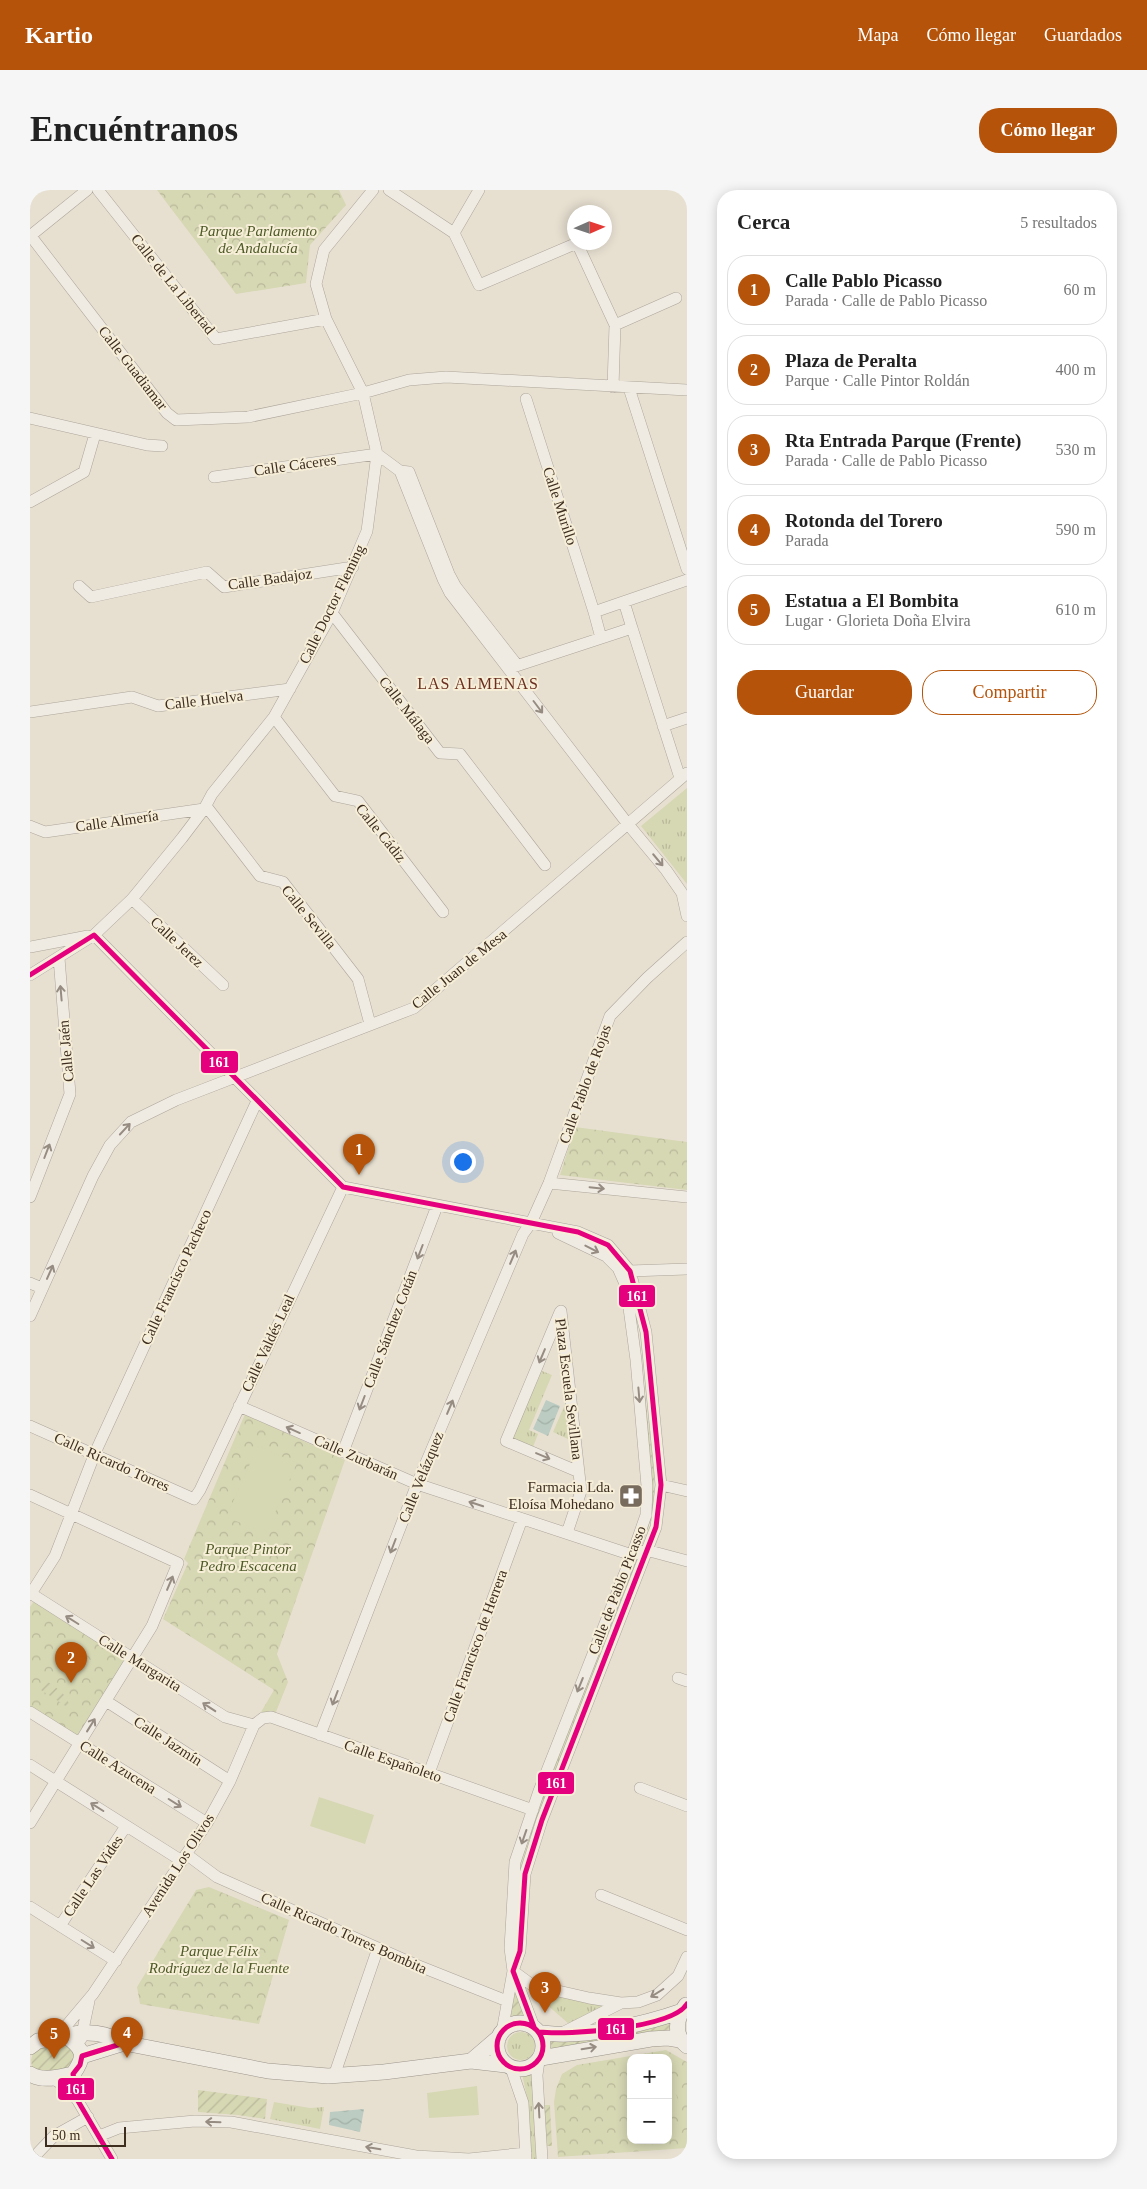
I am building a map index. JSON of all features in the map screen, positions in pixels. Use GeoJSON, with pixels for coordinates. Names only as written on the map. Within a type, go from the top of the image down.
{"type":"FeatureCollection","features":[{"type":"Feature","properties":{"kind":"street"},"geometry":{"type":"LineString","coordinates":[[30,236],[88,190]]}},
{"type":"Feature","properties":{"kind":"street","name":"Calle de La Libertad"},"geometry":{"type":"LineString","coordinates":[[98,190],[216,338],[326,318]]}},
{"type":"Feature","properties":{"kind":"street","name":"Calle Doctor Fleming"},"geometry":{"type":"LineString","coordinates":[[30,976],[94,935],[132,899],[205,807],[212,794],[274,717],[332,613],[353,567],[367,531],[376,454],[363,393],[326,318],[316,284],[324,250],[373,190]]}},
{"type":"Feature","properties":{"kind":"street"},"geometry":{"type":"LineString","coordinates":[[389,190],[454,233],[479,285],[578,243],[615,325],[613,387]]}},
{"type":"Feature","properties":{"kind":"street"},"geometry":{"type":"LineString","coordinates":[[454,233],[476,191],[479,190]]}},
{"type":"Feature","properties":{"kind":"street","name":"Calle Guadiamar"},"geometry":{"type":"LineString","coordinates":[[30,236],[167,413],[176,420],[248,417],[363,393]]}},
{"type":"Feature","properties":{"kind":"street"},"geometry":{"type":"LineString","coordinates":[[615,325],[676,298]]}},
{"type":"Feature","properties":{"kind":"street"},"geometry":{"type":"LineString","coordinates":[[363,393],[408,380],[446,377],[687,390]]}},
{"type":"Feature","properties":{"kind":"street"},"geometry":{"type":"LineString","coordinates":[[629,388],[687,569]]}},
{"type":"Feature","properties":{"kind":"street","name":"Calle Murillo"},"geometry":{"type":"LineString","coordinates":[[526,399],[601,638]]}},
{"type":"Feature","properties":{"kind":"street"},"geometry":{"type":"LineString","coordinates":[[30,418],[95,434],[147,445],[162,446]]}},
{"type":"Feature","properties":{"kind":"street"},"geometry":{"type":"LineString","coordinates":[[30,502],[84,472],[95,434]]}},
{"type":"Feature","properties":{"kind":"street"},"geometry":{"type":"LineString","coordinates":[[376,454],[400,471],[442,579],[450,593],[513,667],[627,823],[666,870],[682,893],[687,916]]}},
{"type":"Feature","properties":{"kind":"street","name":"Calle Cáceres"},"geometry":{"type":"LineString","coordinates":[[214,477],[376,454]]}},
{"type":"Feature","properties":{"kind":"street","name":"Calle Badajoz"},"geometry":{"type":"LineString","coordinates":[[79,586],[91,597],[207,572],[224,587],[353,567]]}},
{"type":"Feature","properties":{"kind":"street"},"geometry":{"type":"LineString","coordinates":[[594,612],[687,580]]}},
{"type":"Feature","properties":{"kind":"street"},"geometry":{"type":"LineString","coordinates":[[624,602],[663,726],[684,776]]}},
{"type":"Feature","properties":{"kind":"street","name":"Calle Málaga"},"geometry":{"type":"LineString","coordinates":[[332,613],[440,753],[460,754],[544,865]]}},
{"type":"Feature","properties":{"kind":"street"},"geometry":{"type":"LineString","coordinates":[[513,667],[632,628]]}},
{"type":"Feature","properties":{"kind":"street","name":"Calle Huelva"},"geometry":{"type":"LineString","coordinates":[[30,712],[132,696],[158,706],[290,689]]}},
{"type":"Feature","properties":{"kind":"street","name":"Calle Cádiz"},"geometry":{"type":"LineString","coordinates":[[274,717],[335,796],[358,801],[443,912]]}},
{"type":"Feature","properties":{"kind":"street"},"geometry":{"type":"LineString","coordinates":[[663,726],[687,718]]}},
{"type":"Feature","properties":{"kind":"street","name":"Calle Juan de Mesa"},"geometry":{"type":"LineString","coordinates":[[30,1316],[93,1176],[110,1145],[131,1122],[176,1100],[414,1008],[561,883],[627,823],[684,776]]}},
{"type":"Feature","properties":{"kind":"street","name":"Calle Almería"},"geometry":{"type":"LineString","coordinates":[[30,826],[45,832],[205,807]]}},
{"type":"Feature","properties":{"kind":"street","name":"Calle Sevilla"},"geometry":{"type":"LineString","coordinates":[[205,807],[260,876],[283,882],[358,979],[370,1024]]}},
{"type":"Feature","properties":{"kind":"street","name":"Calle Jerez"},"geometry":{"type":"LineString","coordinates":[[132,899],[222,985]]}},
{"type":"Feature","properties":{"kind":"street"},"geometry":{"type":"LineString","coordinates":[[30,946],[94,935],[343,1187]]}},
{"type":"Feature","properties":{"kind":"street","name":"Calle Pablo de Rojas"},"geometry":{"type":"LineString","coordinates":[[531,1223],[549,1183],[610,1016],[647,978],[687,942]]}},
{"type":"Feature","properties":{"kind":"street","name":"Calle Jaén"},"geometry":{"type":"LineString","coordinates":[[30,1197],[70,1094],[58,958]]}},
{"type":"Feature","properties":{"kind":"street","name":"Calle Francisco Pacheco"},"geometry":{"type":"LineString","coordinates":[[30,1594],[55,1556],[70,1513],[95,1454],[257,1101]]}},
{"type":"Feature","properties":{"kind":"street"},"geometry":{"type":"LineString","coordinates":[[549,1183],[687,1197]]}},
{"type":"Feature","properties":{"kind":"street","name":"Calle de Pablo Picasso"},"geometry":{"type":"LineString","coordinates":[[343,1187],[578,1232],[608,1245],[630,1271],[646,1332],[661,1485],[656,1527],[542,1820],[525,1874],[520,1951],[513,1971],[500,2034]]}},
{"type":"Feature","properties":{"kind":"street","name":"Calle Valdés Leal"},"geometry":{"type":"LineString","coordinates":[[194,1499],[200,1490],[343,1187]]}},
{"type":"Feature","properties":{"kind":"street","name":"Calle Sánchez Cotán"},"geometry":{"type":"LineString","coordinates":[[343,1452],[437,1206]]}},
{"type":"Feature","properties":{"kind":"street","name":"Calle de Pablo Picasso"},"geometry":{"type":"LineString","coordinates":[[531,1223],[568,1237],[606,1256],[618,1268],[626,1286],[636,1360],[647,1486],[646,1515],[533,1810],[516,1862],[510,1948],[513,1971],[537,2030]]}},
{"type":"Feature","properties":{"kind":"street","name":"Calle Velázquez"},"geometry":{"type":"LineString","coordinates":[[320,1735],[417,1484],[523,1234],[531,1223]]}},
{"type":"Feature","properties":{"kind":"street"},"geometry":{"type":"LineString","coordinates":[[630,1271],[670,1268],[687,1269]]}},
{"type":"Feature","properties":{"kind":"street"},"geometry":{"type":"LineString","coordinates":[[30,1283],[42,1288]]}},
{"type":"Feature","properties":{"kind":"street","name":"Plaza Escuela Sevillana"},"geometry":{"type":"LineString","coordinates":[[567,1533],[581,1491],[579,1472],[562,1321],[561,1311],[506,1441],[579,1472]]}},
{"type":"Feature","properties":{"kind":"street","name":"Calle Zurbarán"},"geometry":{"type":"LineString","coordinates":[[238,1406],[417,1484],[632,1555]]}},
{"type":"Feature","properties":{"kind":"street","name":"Calle Ricardo Torres"},"geometry":{"type":"LineString","coordinates":[[30,1426],[194,1499]]}},
{"type":"Feature","properties":{"kind":"street"},"geometry":{"type":"LineString","coordinates":[[661,1485],[687,1491]]}},
{"type":"Feature","properties":{"kind":"street"},"geometry":{"type":"LineString","coordinates":[[30,1495],[178,1563],[152,1626],[30,1823]]}},
{"type":"Feature","properties":{"kind":"street","name":"Calle Francisco de Herrera"},"geometry":{"type":"LineString","coordinates":[[429,1773],[522,1519]]}},
{"type":"Feature","properties":{"kind":"street"},"geometry":{"type":"LineString","coordinates":[[632,1555],[646,1550],[687,1561]]}},
{"type":"Feature","properties":{"kind":"street","name":"Calle Margarita"},"geometry":{"type":"LineString","coordinates":[[30,1594],[225,1717],[254,1725]]}},
{"type":"Feature","properties":{"kind":"street","name":"Calle Jazmín"},"geometry":{"type":"LineString","coordinates":[[106,1701],[230,1781]]}},
{"type":"Feature","properties":{"kind":"street","name":"Calle Azucena"},"geometry":{"type":"LineString","coordinates":[[30,1712],[206,1823]]}},
{"type":"Feature","properties":{"kind":"street","name":"Calle Españoleto"},"geometry":{"type":"LineString","coordinates":[[254,1725],[263,1718],[271,1717],[533,1810]]}},
{"type":"Feature","properties":{"kind":"street","name":"Avenida Los Olivos"},"geometry":{"type":"LineString","coordinates":[[73,2041],[90,1998],[206,1823],[230,1781],[254,1725]]}},
{"type":"Feature","properties":{"kind":"street","name":"Calle Ricardo Torres Bombita"},"geometry":{"type":"LineString","coordinates":[[30,1765],[126,1826],[218,1877],[378,1948],[507,2002]]}},
{"type":"Feature","properties":{"kind":"street"},"geometry":{"type":"LineString","coordinates":[[640,1788],[687,1806]]}},
{"type":"Feature","properties":{"kind":"street","name":"Calle Las Vides"},"geometry":{"type":"LineString","coordinates":[[60,1926],[126,1826]]}},
{"type":"Feature","properties":{"kind":"street"},"geometry":{"type":"LineString","coordinates":[[601,1895],[687,1930]]}},
{"type":"Feature","properties":{"kind":"street"},"geometry":{"type":"LineString","coordinates":[[30,1907],[116,1961]]}},
{"type":"Feature","properties":{"kind":"street"},"geometry":{"type":"LineString","coordinates":[[334,2076],[378,1948]]}},
{"type":"Feature","properties":{"kind":"street"},"geometry":{"type":"LineString","coordinates":[[513,1971],[532,1985],[589,1998],[621,2003],[638,2002],[657,1995],[678,1976],[687,1957]]}},
{"type":"Feature","properties":{"kind":"street","name":"Avenida Los Olivos"},"geometry":{"type":"LineString","coordinates":[[73,2041],[90,1998]]}},
{"type":"Feature","properties":{"kind":"street"},"geometry":{"type":"LineString","coordinates":[[559,2034],[621,2003]]}},
{"type":"Feature","properties":{"kind":"street"},"geometry":{"type":"LineString","coordinates":[[471,2061],[500,2034],[514,2024],[522,2023],[537,2030],[559,2034],[582,2033],[651,2022],[684,2008]]}},
{"type":"Feature","properties":{"kind":"street"},"geometry":{"type":"LineString","coordinates":[[684,2008],[677,2026],[684,2043]]}},
{"type":"Feature","properties":{"kind":"street"},"geometry":{"type":"LineString","coordinates":[[537,2030],[544,2042],[537,2075],[542,2159]]}},
{"type":"Feature","properties":{"kind":"street"},"geometry":{"type":"LineString","coordinates":[[99,2136],[119,2128],[195,2121],[231,2122],[416,2156],[469,2159],[526,2156],[523,2103],[508,2066],[498,2052],[500,2034]]}},
{"type":"Feature","properties":{"kind":"street"},"geometry":{"type":"LineString","coordinates":[[33,2043],[114,2037],[124,2043]]}},
{"type":"Feature","properties":{"kind":"street"},"geometry":{"type":"LineString","coordinates":[[73,2041],[124,2043],[268,2071],[334,2076],[471,2061],[526,2069],[540,2059],[651,2039],[668,2038],[684,2043]]}},
{"type":"Feature","properties":{"kind":"street"},"geometry":{"type":"LineString","coordinates":[[30,2083],[73,2074],[80,2065],[73,2041]]}},
{"type":"Feature","properties":{"kind":"street"},"geometry":{"type":"LineString","coordinates":[[30,2074],[36,2077],[49,2078],[69,2089],[88,2117],[112,2159]]}},
{"type":"Feature","properties":{"kind":"street"},"geometry":{"type":"LineString","coordinates":[[73,2074],[78,2101]]}},
{"type":"Feature","properties":{"kind":"street"},"geometry":{"type":"LineString","coordinates":[[32,2159],[54,2136],[88,2117]]}},
{"type":"Feature","properties":{"kind":"green space","name":"Parque Parlamento de Andalucía"},"geometry":{"type":"Polygon","coordinates":[[[157,190],[339,190],[346,205],[310,245],[306,283],[236,294],[157,190]]]}},
{"type":"Feature","properties":{"kind":"green space"},"geometry":{"type":"Polygon","coordinates":[[[687,788],[687,884],[641,826],[687,788]]]}},
{"type":"Feature","properties":{"kind":"green space"},"geometry":{"type":"Polygon","coordinates":[[[575,1127],[687,1142],[687,1190],[560,1175],[575,1127]]]}},
{"type":"Feature","properties":{"kind":"green space"},"geometry":{"type":"Polygon","coordinates":[[[578,1235],[585,1237],[612,1256],[622,1270],[626,1279],[629,1287],[635,1306],[654,1473],[654,1496],[648,1531],[652,1496],[652,1474],[638,1336],[627,1282],[615,1261],[602,1250],[578,1237],[578,1235]]]}},
{"type":"Feature","properties":{"kind":"green space"},"geometry":{"type":"Polygon","coordinates":[[[542,1371],[552,1375],[529,1430],[538,1434],[533,1447],[512,1438],[542,1371]]]}},
{"type":"Feature","properties":{"kind":"green space"},"geometry":{"type":"Polygon","coordinates":[[[566,1402],[570,1440],[553,1432],[566,1402]]]}},
{"type":"Feature","properties":{"kind":"green space","name":"Parque Pintor Pedro Escacena"},"geometry":{"type":"Polygon","coordinates":[[[245,1414],[345,1460],[277,1654],[288,1682],[276,1712],[261,1712],[274,1690],[163,1619],[188,1563],[184,1559],[245,1414]]]}},
{"type":"Feature","properties":{"kind":"green space"},"geometry":{"type":"Polygon","coordinates":[[[258,1446],[297,1463],[266,1533],[226,1517],[258,1446]]]}},
{"type":"Feature","properties":{"kind":"green space"},"geometry":{"type":"Polygon","coordinates":[[[633,1565],[635,1567],[546,1796],[518,1914],[521,1864],[543,1795],[633,1565]]]}},
{"type":"Feature","properties":{"kind":"green space"},"geometry":{"type":"Polygon","coordinates":[[[34,1601],[127,1659],[78,1737],[30,1707],[30,1607],[34,1601]]]}},
{"type":"Feature","properties":{"kind":"green space"},"geometry":{"type":"Polygon","coordinates":[[[69,1646],[93,1662],[91,1665],[78,1663],[65,1656],[64,1652],[69,1646]]]}},
{"type":"Feature","properties":{"kind":"green space"},"geometry":{"type":"Polygon","coordinates":[[[48,1682],[62,1692],[70,1705],[69,1708],[41,1690],[44,1684],[48,1682]]]}},
{"type":"Feature","properties":{"kind":"green space"},"geometry":{"type":"Polygon","coordinates":[[[319,1797],[374,1815],[365,1844],[310,1826],[319,1797]]]}},
{"type":"Feature","properties":{"kind":"green space","name":"Parque Félix Rodríguez de la Fuente"},"geometry":{"type":"Polygon","coordinates":[[[209,1887],[289,1920],[259,2024],[140,2004],[137,1987],[196,1890],[209,1887]]]}},
{"type":"Feature","properties":{"kind":"green space"},"geometry":{"type":"Polygon","coordinates":[[[515,1989],[526,2015],[509,2018],[515,1989]]]}},
{"type":"Feature","properties":{"kind":"green space"},"geometry":{"type":"Polygon","coordinates":[[[530,1990],[609,2004],[569,2024],[530,1990]]]}},
{"type":"Feature","properties":{"kind":"green space"},"geometry":{"type":"Polygon","coordinates":[[[669,2021],[671,2035],[551,2051],[551,2040],[565,2041],[651,2029],[669,2021]]]}},
{"type":"Feature","properties":{"kind":"green space"},"geometry":{"type":"Polygon","coordinates":[[[521,2032],[531,2036],[535,2046],[531,2056],[521,2060],[511,2056],[507,2046],[511,2036],[521,2032]]]}},
{"type":"Feature","properties":{"kind":"green space"},"geometry":{"type":"Polygon","coordinates":[[[68,2045],[74,2053],[74,2060],[71,2065],[48,2071],[32,2067],[33,2053],[40,2048],[68,2045]]]}},
{"type":"Feature","properties":{"kind":"green space"},"geometry":{"type":"Polygon","coordinates":[[[666,2050],[687,2062],[687,2148],[558,2157],[554,2102],[556,2089],[562,2074],[577,2065],[627,2057],[627,2144],[672,2144],[672,2054],[642,2054],[666,2050]]]}},
{"type":"Feature","properties":{"kind":"green space"},"geometry":{"type":"Polygon","coordinates":[[[538,2070],[533,2097],[536,2159],[531,2159],[527,2097],[522,2074],[538,2070]]]}},
{"type":"Feature","properties":{"kind":"green space"},"geometry":{"type":"Polygon","coordinates":[[[477,2086],[479,2115],[429,2118],[427,2093],[477,2086]]]}},
{"type":"Feature","properties":{"kind":"green space"},"geometry":{"type":"Polygon","coordinates":[[[198,2090],[267,2099],[265,2119],[198,2112],[198,2090]]]}},
{"type":"Feature","properties":{"kind":"green space"},"geometry":{"type":"Polygon","coordinates":[[[672,2091],[677,2097],[677,2109],[672,2112],[672,2091]]]}},
{"type":"Feature","properties":{"kind":"green space"},"geometry":{"type":"Polygon","coordinates":[[[274,2102],[310,2108],[324,2107],[320,2129],[270,2119],[274,2102]]]}},
{"type":"Feature","properties":{"kind":"green space"},"geometry":{"type":"Polygon","coordinates":[[[544,2105],[550,2105],[552,2146],[547,2146],[544,2105]]]}},
{"type":"Feature","properties":{"kind":"water"},"geometry":{"type":"Polygon","coordinates":[[[546,1400],[560,1406],[548,1436],[533,1429],[546,1400]]]}},
{"type":"Feature","properties":{"kind":"water"},"geometry":{"type":"Polygon","coordinates":[[[364,2109],[360,2132],[329,2125],[330,2112],[364,2109]]]}},
{"type":"Feature","properties":{"kind":"transit line","name":"161"},"geometry":{"type":"LineString","coordinates":[[30,975],[94,935],[343,1187],[578,1232],[608,1245],[630,1271],[646,1332],[661,1485],[656,1527],[542,1820],[525,1874],[520,1951],[513,1971],[534,2027]]}},
{"type":"Feature","properties":{"kind":"transit line","name":"161"},"geometry":{"type":"LineString","coordinates":[[539,2032],[594,2031],[641,2025],[677,2013],[687,2004]]}},
{"type":"Feature","properties":{"kind":"transit line","name":"161"},"geometry":{"type":"LineString","coordinates":[[525,2023],[537,2029],[542,2037],[543,2046],[542,2055],[537,2063],[529,2068],[515,2069],[503,2063],[498,2055],[497,2041],[503,2029],[511,2024],[525,2023]]}},
{"type":"Feature","properties":{"kind":"transit line","name":"161"},"geometry":{"type":"LineString","coordinates":[[112,2159],[78,2101],[73,2074],[80,2065],[82,2056],[124,2043]]}},
{"type":"Feature","properties":{"kind":"place","name":"Calle Pablo Picasso"},"geometry":{"type":"Point","coordinates":[359,1175]}},
{"type":"Feature","properties":{"kind":"place","name":"Farmacia Lda. Eloísa Mohedano"},"geometry":{"type":"Point","coordinates":[631,1496]}},
{"type":"Feature","properties":{"kind":"place","name":"Plaza de Peralta"},"geometry":{"type":"Point","coordinates":[71,1683]}},
{"type":"Feature","properties":{"kind":"place","name":"Rta Entrada Parque (Frente)"},"geometry":{"type":"Point","coordinates":[545,2013]}},
{"type":"Feature","properties":{"kind":"place","name":"Rotonda del Torero"},"geometry":{"type":"Point","coordinates":[127,2058]}},
{"type":"Feature","properties":{"kind":"place","name":"Estatua a El Bombita"},"geometry":{"type":"Point","coordinates":[54,2059]}},
{"type":"Feature","properties":{"kind":"district","name":"LAS ALMENAS"},"geometry":{"type":"Point","coordinates":[478,683]}}]}
